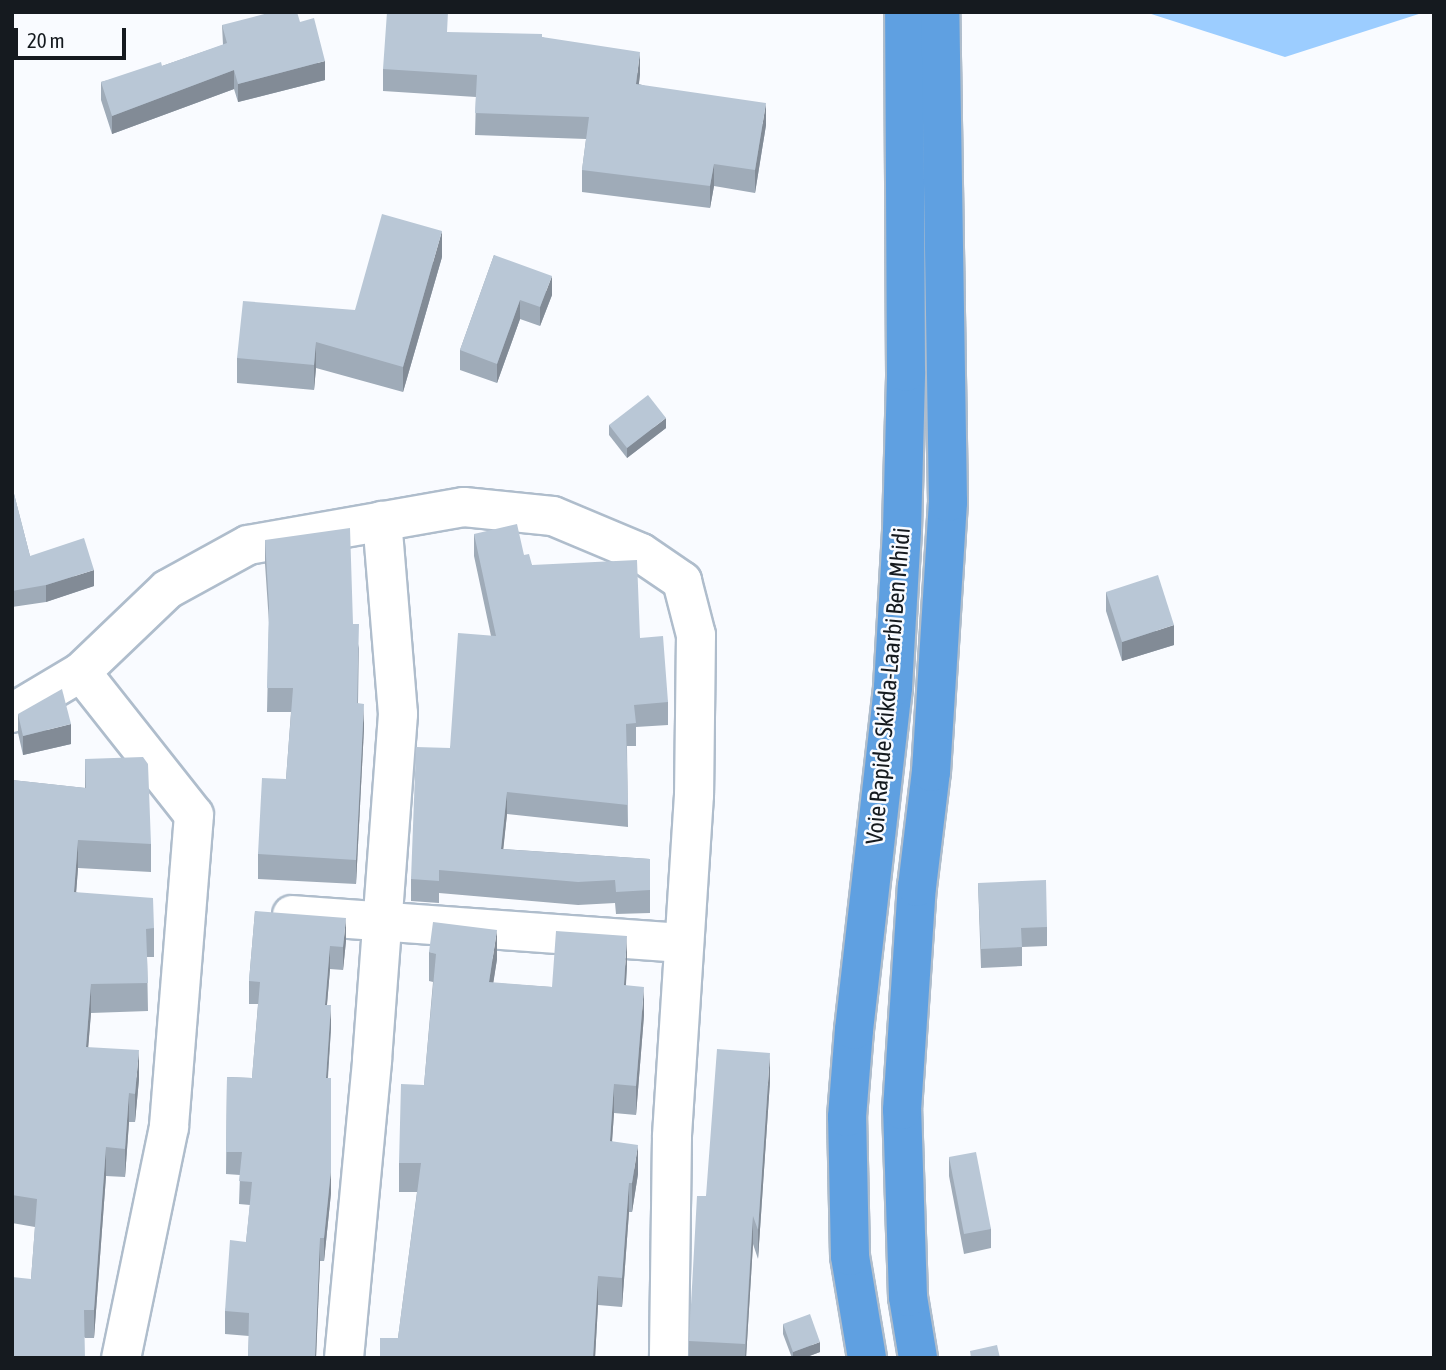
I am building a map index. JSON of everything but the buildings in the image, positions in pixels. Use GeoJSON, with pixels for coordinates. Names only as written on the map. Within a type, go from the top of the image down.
{"type":"FeatureCollection","features":[{"type":"Feature","properties":{"kind":"highway","name":"Voie Rapide Skikda-Laarbi Ben Mhidi"},"geometry":{"type":"LineString","coordinates":[[867,1358],[850,1256],[847,1117],[892,687],[902,530],[906,372],[904,12]]}},
{"type":"Feature","properties":{"kind":"highway","name":"Voie Rapide Skikda-Laarbi Ben Mhidi"},"geometry":{"type":"LineString","coordinates":[[918,1358],[907,1286],[902,1110],[917,887],[931,772],[948,502],[940,12]]}},
{"type":"Feature","properties":{"kind":"street"},"geometry":{"type":"LineString","coordinates":[[12,713],[81,672],[168,589],[248,545],[464,507],[553,516],[641,553],[682,581],[696,635],[694,795],[672,1136],[669,1358]]}},
{"type":"Feature","properties":{"kind":"street"},"geometry":{"type":"LineString","coordinates":[[344,1358],[398,713],[382,522]]}},
{"type":"Feature","properties":{"kind":"street"},"geometry":{"type":"LineString","coordinates":[[81,672],[194,815],[169,1127],[121,1358]]}},
{"type":"Feature","properties":{"kind":"street"},"geometry":{"type":"LineString","coordinates":[[266,913],[684,943]]}},
{"type":"Feature","properties":{"kind":"shaded area"},"geometry":{"type":"Polygon","coordinates":[[[1145,12],[1425,12],[1285,57],[1145,12]]]}}]}
